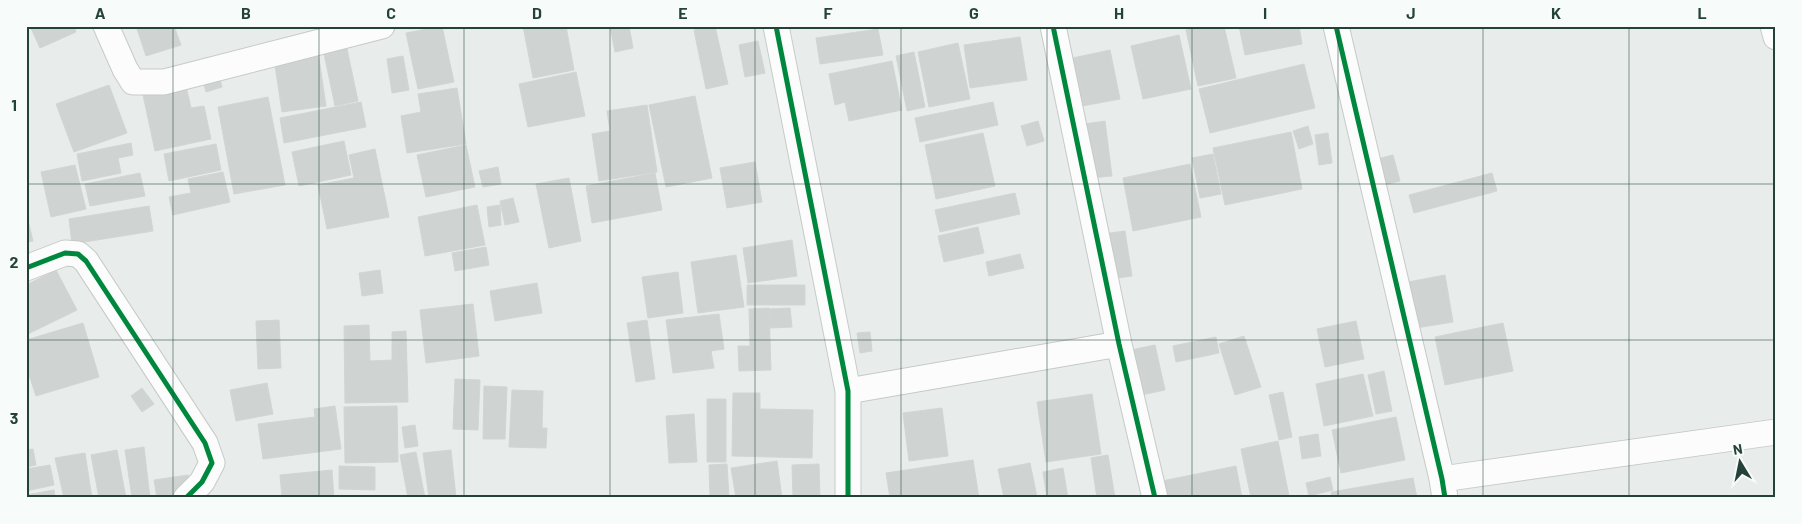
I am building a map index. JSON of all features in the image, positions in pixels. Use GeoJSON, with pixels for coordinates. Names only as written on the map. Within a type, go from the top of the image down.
{"type":"FeatureCollection","features":[{"type":"Feature","properties":{"kind":"street"},"geometry":{"type":"LineString","coordinates":[[106,26],[125,69],[133,82],[164,82],[380,27]]}},
{"type":"Feature","properties":{"kind":"street"},"geometry":{"type":"LineString","coordinates":[[776,26],[848,391],[848,498]]}},
{"type":"Feature","properties":{"kind":"street"},"geometry":{"type":"LineString","coordinates":[[1053,26],[1119,344],[1155,498]]}},
{"type":"Feature","properties":{"kind":"street"},"geometry":{"type":"LineString","coordinates":[[1336,26],[1443,488],[1776,432]]}},
{"type":"Feature","properties":{"kind":"street"},"geometry":{"type":"LineString","coordinates":[[1773,26],[1776,37]]}},
{"type":"Feature","properties":{"kind":"street"},"geometry":{"type":"LineString","coordinates":[[26,268],[65,253],[78,254],[86,261],[205,443],[212,463],[202,482],[186,498]]}},
{"type":"Feature","properties":{"kind":"street"},"geometry":{"type":"LineString","coordinates":[[848,391],[1119,344]]}},
{"type":"Feature","properties":{"kind":"building"},"geometry":{"type":"Polygon","coordinates":[[[30,26],[74,26],[76,32],[40,48],[30,26]]]}},
{"type":"Feature","properties":{"kind":"building"},"geometry":{"type":"Polygon","coordinates":[[[136,26],[174,26],[181,45],[146,56],[136,26]]]}},
{"type":"Feature","properties":{"kind":"building"},"geometry":{"type":"Polygon","coordinates":[[[442,26],[454,82],[418,89],[406,33],[442,26]]]}},
{"type":"Feature","properties":{"kind":"building"},"geometry":{"type":"Polygon","coordinates":[[[523,26],[566,26],[574,70],[533,78],[523,26]]]}},
{"type":"Feature","properties":{"kind":"building"},"geometry":{"type":"Polygon","coordinates":[[[610,26],[629,26],[633,48],[615,52],[610,26]]]}},
{"type":"Feature","properties":{"kind":"building"},"geometry":{"type":"Polygon","coordinates":[[[715,26],[728,84],[706,89],[694,30],[715,26]]]}},
{"type":"Feature","properties":{"kind":"building"},"geometry":{"type":"Polygon","coordinates":[[[1202,26],[1224,26],[1236,78],[1198,86],[1186,30],[1202,26]]]}},
{"type":"Feature","properties":{"kind":"building"},"geometry":{"type":"Polygon","coordinates":[[[1239,26],[1299,26],[1302,44],[1245,55],[1239,26]]]}},
{"type":"Feature","properties":{"kind":"building"},"geometry":{"type":"Polygon","coordinates":[[[878,29],[883,55],[820,64],[816,38],[878,29]]]}},
{"type":"Feature","properties":{"kind":"building"},"geometry":{"type":"Polygon","coordinates":[[[1179,35],[1191,89],[1143,99],[1131,46],[1179,35]]]}},
{"type":"Feature","properties":{"kind":"building"},"geometry":{"type":"Polygon","coordinates":[[[1020,37],[1027,80],[970,88],[964,45],[1020,37]]]}},
{"type":"Feature","properties":{"kind":"building"},"geometry":{"type":"Polygon","coordinates":[[[758,41],[765,73],[745,77],[739,45],[758,41]]]}},
{"type":"Feature","properties":{"kind":"building"},"geometry":{"type":"Polygon","coordinates":[[[958,43],[970,99],[929,107],[918,52],[958,43]]]}},
{"type":"Feature","properties":{"kind":"building"},"geometry":{"type":"Polygon","coordinates":[[[346,44],[358,101],[335,106],[323,49],[346,44]]]}},
{"type":"Feature","properties":{"kind":"building"},"geometry":{"type":"Polygon","coordinates":[[[1110,50],[1120,99],[1077,107],[1068,59],[1110,50]]]}},
{"type":"Feature","properties":{"kind":"building"},"geometry":{"type":"Polygon","coordinates":[[[318,52],[326,106],[282,112],[274,59],[318,52]]]}},
{"type":"Feature","properties":{"kind":"building"},"geometry":{"type":"Polygon","coordinates":[[[914,52],[925,107],[907,111],[896,56],[914,52]]]}},
{"type":"Feature","properties":{"kind":"building"},"geometry":{"type":"Polygon","coordinates":[[[403,56],[409,90],[392,93],[387,59],[403,56]]]}},
{"type":"Feature","properties":{"kind":"building"},"geometry":{"type":"Polygon","coordinates":[[[892,61],[902,110],[849,121],[845,102],[835,105],[829,74],[892,61]]]}},
{"type":"Feature","properties":{"kind":"building"},"geometry":{"type":"Polygon","coordinates":[[[1304,64],[1315,108],[1210,133],[1199,89],[1304,64]]]}},
{"type":"Feature","properties":{"kind":"building"},"geometry":{"type":"Polygon","coordinates":[[[576,72],[585,116],[528,127],[519,84],[576,72]]]}},
{"type":"Feature","properties":{"kind":"building"},"geometry":{"type":"Polygon","coordinates":[[[219,76],[222,87],[206,92],[203,81],[219,76]]]}},
{"type":"Feature","properties":{"kind":"building"},"geometry":{"type":"Polygon","coordinates":[[[109,85],[127,133],[74,152],[56,104],[109,85]]]}},
{"type":"Feature","properties":{"kind":"building"},"geometry":{"type":"Polygon","coordinates":[[[186,86],[191,108],[204,106],[211,139],[155,151],[143,95],[186,86]]]}},
{"type":"Feature","properties":{"kind":"building"},"geometry":{"type":"Polygon","coordinates":[[[457,88],[466,144],[407,153],[401,116],[421,112],[418,94],[457,88]]]}},
{"type":"Feature","properties":{"kind":"building"},"geometry":{"type":"Polygon","coordinates":[[[695,96],[712,178],[666,187],[649,105],[695,96]]]}},
{"type":"Feature","properties":{"kind":"building"},"geometry":{"type":"Polygon","coordinates":[[[268,97],[285,185],[234,194],[218,107],[268,97]]]}},
{"type":"Feature","properties":{"kind":"building"},"geometry":{"type":"Polygon","coordinates":[[[361,102],[366,127],[284,143],[280,118],[361,102]]]}},
{"type":"Feature","properties":{"kind":"building"},"geometry":{"type":"Polygon","coordinates":[[[993,102],[998,125],[920,142],[915,118],[993,102]]]}},
{"type":"Feature","properties":{"kind":"building"},"geometry":{"type":"Polygon","coordinates":[[[647,105],[657,172],[599,181],[592,134],[610,131],[607,111],[647,105]]]}},
{"type":"Feature","properties":{"kind":"building"},"geometry":{"type":"Polygon","coordinates":[[[1038,121],[1044,141],[1027,146],[1021,126],[1038,121]]]}},
{"type":"Feature","properties":{"kind":"building"},"geometry":{"type":"Polygon","coordinates":[[[1105,121],[1112,176],[1091,178],[1084,124],[1105,121]]]}},
{"type":"Feature","properties":{"kind":"building"},"geometry":{"type":"Polygon","coordinates":[[[1308,126],[1313,144],[1299,149],[1293,131],[1308,126]]]}},
{"type":"Feature","properties":{"kind":"building"},"geometry":{"type":"Polygon","coordinates":[[[1291,132],[1302,189],[1225,205],[1213,148],[1291,132]]]}},
{"type":"Feature","properties":{"kind":"building"},"geometry":{"type":"Polygon","coordinates":[[[983,133],[995,186],[936,199],[925,145],[983,133]]]}},
{"type":"Feature","properties":{"kind":"building"},"geometry":{"type":"Polygon","coordinates":[[[1328,133],[1332,163],[1319,165],[1315,135],[1328,133]]]}},
{"type":"Feature","properties":{"kind":"building"},"geometry":{"type":"Polygon","coordinates":[[[344,141],[351,175],[299,186],[292,152],[344,141]]]}},
{"type":"Feature","properties":{"kind":"building"},"geometry":{"type":"Polygon","coordinates":[[[131,143],[133,155],[118,158],[121,173],[82,181],[77,154],[131,143]]]}},
{"type":"Feature","properties":{"kind":"building"},"geometry":{"type":"Polygon","coordinates":[[[216,144],[221,170],[169,181],[164,154],[216,144]]]}},
{"type":"Feature","properties":{"kind":"building"},"geometry":{"type":"Polygon","coordinates":[[[466,145],[475,187],[426,197],[417,155],[466,145]]]}},
{"type":"Feature","properties":{"kind":"building"},"geometry":{"type":"Polygon","coordinates":[[[375,149],[389,217],[327,229],[318,185],[354,178],[349,155],[375,149]]]}},
{"type":"Feature","properties":{"kind":"building"},"geometry":{"type":"Polygon","coordinates":[[[1213,154],[1221,194],[1200,198],[1192,158],[1213,154]]]}},
{"type":"Feature","properties":{"kind":"building"},"geometry":{"type":"Polygon","coordinates":[[[1393,155],[1400,181],[1383,185],[1377,159],[1393,155]]]}},
{"type":"Feature","properties":{"kind":"building"},"geometry":{"type":"Polygon","coordinates":[[[755,162],[762,202],[727,208],[720,168],[755,162]]]}},
{"type":"Feature","properties":{"kind":"building"},"geometry":{"type":"Polygon","coordinates":[[[1190,164],[1201,217],[1133,231],[1123,178],[1190,164]]]}},
{"type":"Feature","properties":{"kind":"building"},"geometry":{"type":"Polygon","coordinates":[[[75,165],[86,209],[51,217],[41,172],[75,165]]]}},
{"type":"Feature","properties":{"kind":"building"},"geometry":{"type":"Polygon","coordinates":[[[498,167],[501,184],[483,187],[479,171],[498,167]]]}},
{"type":"Feature","properties":{"kind":"building"},"geometry":{"type":"Polygon","coordinates":[[[223,172],[230,202],[173,215],[169,197],[191,193],[188,179],[223,172]]]}},
{"type":"Feature","properties":{"kind":"building"},"geometry":{"type":"Polygon","coordinates":[[[140,173],[145,196],[90,206],[85,184],[140,173]]]}},
{"type":"Feature","properties":{"kind":"building"},"geometry":{"type":"Polygon","coordinates":[[[655,173],[662,210],[592,223],[586,186],[655,173]]]}},
{"type":"Feature","properties":{"kind":"building"},"geometry":{"type":"Polygon","coordinates":[[[1492,173],[1497,191],[1414,213],[1409,195],[1492,173]]]}},
{"type":"Feature","properties":{"kind":"building"},"geometry":{"type":"Polygon","coordinates":[[[569,178],[581,241],[549,248],[536,184],[569,178]]]}},
{"type":"Feature","properties":{"kind":"building"},"geometry":{"type":"Polygon","coordinates":[[[1015,193],[1020,214],[940,232],[935,210],[1015,193]]]}},
{"type":"Feature","properties":{"kind":"building"},"geometry":{"type":"Polygon","coordinates":[[[513,198],[519,222],[505,225],[500,201],[513,198]]]}},
{"type":"Feature","properties":{"kind":"building"},"geometry":{"type":"Polygon","coordinates":[[[477,205],[485,245],[425,256],[418,217],[477,205]]]}},
{"type":"Feature","properties":{"kind":"building"},"geometry":{"type":"Polygon","coordinates":[[[500,205],[501,225],[489,227],[487,207],[500,205]]]}},
{"type":"Feature","properties":{"kind":"building"},"geometry":{"type":"Polygon","coordinates":[[[149,206],[153,231],[72,244],[69,219],[149,206]]]}},
{"type":"Feature","properties":{"kind":"building"},"geometry":{"type":"Polygon","coordinates":[[[26,212],[33,241],[26,242],[26,212]]]}},
{"type":"Feature","properties":{"kind":"building"},"geometry":{"type":"Polygon","coordinates":[[[978,227],[984,253],[944,262],[938,236],[978,227]]]}},
{"type":"Feature","properties":{"kind":"building"},"geometry":{"type":"Polygon","coordinates":[[[1125,231],[1132,276],[1110,279],[1103,234],[1125,231]]]}},
{"type":"Feature","properties":{"kind":"building"},"geometry":{"type":"Polygon","coordinates":[[[792,240],[797,276],[748,283],[743,248],[792,240]]]}},
{"type":"Feature","properties":{"kind":"building"},"geometry":{"type":"Polygon","coordinates":[[[486,247],[489,265],[455,271],[452,253],[486,247]]]}},
{"type":"Feature","properties":{"kind":"building"},"geometry":{"type":"Polygon","coordinates":[[[1020,254],[1024,268],[989,276],[986,262],[1020,254]]]}},
{"type":"Feature","properties":{"kind":"building"},"geometry":{"type":"Polygon","coordinates":[[[736,255],[744,307],[698,313],[691,262],[736,255]]]}},
{"type":"Feature","properties":{"kind":"building"},"geometry":{"type":"Polygon","coordinates":[[[56,270],[77,310],[26,335],[26,285],[56,270]]]}},
{"type":"Feature","properties":{"kind":"building"},"geometry":{"type":"Polygon","coordinates":[[[380,270],[383,293],[362,296],[359,273],[380,270]]]}},
{"type":"Feature","properties":{"kind":"building"},"geometry":{"type":"Polygon","coordinates":[[[678,272],[683,313],[648,318],[642,277],[678,272]]]}},
{"type":"Feature","properties":{"kind":"building"},"geometry":{"type":"Polygon","coordinates":[[[1445,275],[1453,322],[1416,328],[1408,282],[1445,275]]]}},
{"type":"Feature","properties":{"kind":"building"},"geometry":{"type":"Polygon","coordinates":[[[537,283],[542,313],[495,321],[490,291],[537,283]]]}},
{"type":"Feature","properties":{"kind":"building"},"geometry":{"type":"Polygon","coordinates":[[[747,285],[805,285],[805,305],[747,305],[747,285]]]}},
{"type":"Feature","properties":{"kind":"building"},"geometry":{"type":"Polygon","coordinates":[[[473,304],[479,356],[426,363],[420,310],[473,304]]]}},
{"type":"Feature","properties":{"kind":"building"},"geometry":{"type":"Polygon","coordinates":[[[769,308],[771,370],[739,371],[738,346],[750,346],[749,309],[769,308]]]}},
{"type":"Feature","properties":{"kind":"building"},"geometry":{"type":"Polygon","coordinates":[[[790,308],[792,327],[770,328],[769,309],[790,308]]]}},
{"type":"Feature","properties":{"kind":"building"},"geometry":{"type":"Polygon","coordinates":[[[719,314],[724,349],[711,351],[714,368],[673,373],[666,320],[719,314]]]}},
{"type":"Feature","properties":{"kind":"building"},"geometry":{"type":"Polygon","coordinates":[[[279,320],[281,368],[258,369],[256,321],[279,320]]]}},
{"type":"Feature","properties":{"kind":"building"},"geometry":{"type":"Polygon","coordinates":[[[647,320],[655,379],[636,382],[627,323],[647,320]]]}},
{"type":"Feature","properties":{"kind":"building"},"geometry":{"type":"Polygon","coordinates":[[[1356,321],[1364,359],[1325,367],[1317,329],[1356,321]]]}},
{"type":"Feature","properties":{"kind":"building"},"geometry":{"type":"Polygon","coordinates":[[[83,323],[99,377],[36,396],[26,366],[26,340],[83,323]]]}},
{"type":"Feature","properties":{"kind":"building"},"geometry":{"type":"Polygon","coordinates":[[[1503,323],[1513,371],[1445,385],[1435,337],[1503,323]]]}},
{"type":"Feature","properties":{"kind":"building"},"geometry":{"type":"Polygon","coordinates":[[[369,325],[370,361],[392,360],[392,332],[406,331],[408,402],[345,403],[344,326],[369,325]]]}},
{"type":"Feature","properties":{"kind":"building"},"geometry":{"type":"Polygon","coordinates":[[[870,332],[872,351],[860,353],[857,333],[870,332]]]}},
{"type":"Feature","properties":{"kind":"building"},"geometry":{"type":"Polygon","coordinates":[[[1244,336],[1261,387],[1235,395],[1219,344],[1244,336]]]}},
{"type":"Feature","properties":{"kind":"building"},"geometry":{"type":"Polygon","coordinates":[[[1216,337],[1219,353],[1176,362],[1173,346],[1216,337]]]}},
{"type":"Feature","properties":{"kind":"building"},"geometry":{"type":"Polygon","coordinates":[[[1155,345],[1165,390],[1141,395],[1131,350],[1155,345]]]}},
{"type":"Feature","properties":{"kind":"building"},"geometry":{"type":"Polygon","coordinates":[[[1384,371],[1392,411],[1376,414],[1368,375],[1384,371]]]}},
{"type":"Feature","properties":{"kind":"building"},"geometry":{"type":"Polygon","coordinates":[[[1363,374],[1373,416],[1324,426],[1316,384],[1363,374]]]}},
{"type":"Feature","properties":{"kind":"building"},"geometry":{"type":"Polygon","coordinates":[[[455,379],[480,380],[478,430],[453,429],[455,379]]]}},
{"type":"Feature","properties":{"kind":"building"},"geometry":{"type":"Polygon","coordinates":[[[267,383],[273,414],[236,421],[230,390],[267,383]]]}},
{"type":"Feature","properties":{"kind":"building"},"geometry":{"type":"Polygon","coordinates":[[[484,386],[507,387],[505,439],[483,439],[484,386]]]}},
{"type":"Feature","properties":{"kind":"building"},"geometry":{"type":"Polygon","coordinates":[[[142,388],[154,404],[142,412],[131,396],[142,388]]]}},
{"type":"Feature","properties":{"kind":"building"},"geometry":{"type":"Polygon","coordinates":[[[512,390],[543,391],[542,428],[547,428],[546,448],[509,447],[512,390]]]}},
{"type":"Feature","properties":{"kind":"building"},"geometry":{"type":"Polygon","coordinates":[[[1283,392],[1292,437],[1279,440],[1269,395],[1283,392]]]}},
{"type":"Feature","properties":{"kind":"building"},"geometry":{"type":"Polygon","coordinates":[[[733,393],[760,393],[760,409],[813,410],[812,458],[732,456],[733,393]]]}},
{"type":"Feature","properties":{"kind":"building"},"geometry":{"type":"Polygon","coordinates":[[[1092,394],[1101,454],[1046,462],[1037,402],[1092,394]]]}},
{"type":"Feature","properties":{"kind":"building"},"geometry":{"type":"Polygon","coordinates":[[[707,399],[726,399],[726,462],[707,462],[707,399]]]}},
{"type":"Feature","properties":{"kind":"building"},"geometry":{"type":"Polygon","coordinates":[[[335,406],[341,449],[263,459],[258,424],[315,417],[314,409],[335,406]]]}},
{"type":"Feature","properties":{"kind":"building"},"geometry":{"type":"Polygon","coordinates":[[[397,406],[398,462],[345,463],[344,407],[397,406]]]}},
{"type":"Feature","properties":{"kind":"building"},"geometry":{"type":"Polygon","coordinates":[[[942,408],[948,456],[909,461],[903,413],[942,408]]]}},
{"type":"Feature","properties":{"kind":"building"},"geometry":{"type":"Polygon","coordinates":[[[694,414],[697,462],[669,463],[666,416],[694,414]]]}},
{"type":"Feature","properties":{"kind":"building"},"geometry":{"type":"Polygon","coordinates":[[[1396,417],[1405,460],[1341,473],[1332,430],[1396,417]]]}},
{"type":"Feature","properties":{"kind":"building"},"geometry":{"type":"Polygon","coordinates":[[[415,425],[418,446],[405,448],[402,427],[415,425]]]}},
{"type":"Feature","properties":{"kind":"building"},"geometry":{"type":"Polygon","coordinates":[[[1318,434],[1321,456],[1302,459],[1299,437],[1318,434]]]}},
{"type":"Feature","properties":{"kind":"building"},"geometry":{"type":"Polygon","coordinates":[[[1278,441],[1289,496],[1280,498],[1251,498],[1241,449],[1278,441]]]}},
{"type":"Feature","properties":{"kind":"building"},"geometry":{"type":"Polygon","coordinates":[[[144,447],[150,498],[132,498],[125,450],[144,447]]]}},
{"type":"Feature","properties":{"kind":"building"},"geometry":{"type":"Polygon","coordinates":[[[33,449],[36,465],[26,467],[26,450],[33,449]]]}},
{"type":"Feature","properties":{"kind":"building"},"geometry":{"type":"Polygon","coordinates":[[[117,450],[126,498],[99,498],[91,455],[117,450]]]}},
{"type":"Feature","properties":{"kind":"building"},"geometry":{"type":"Polygon","coordinates":[[[451,450],[456,498],[429,498],[423,453],[451,450]]]}},
{"type":"Feature","properties":{"kind":"building"},"geometry":{"type":"Polygon","coordinates":[[[416,452],[425,498],[408,498],[400,455],[416,452]]]}},
{"type":"Feature","properties":{"kind":"building"},"geometry":{"type":"Polygon","coordinates":[[[85,453],[92,498],[64,498],[55,458],[85,453]]]}},
{"type":"Feature","properties":{"kind":"building"},"geometry":{"type":"Polygon","coordinates":[[[1108,455],[1115,498],[1097,498],[1091,458],[1108,455]]]}},
{"type":"Feature","properties":{"kind":"building"},"geometry":{"type":"Polygon","coordinates":[[[973,460],[979,498],[890,498],[886,473],[973,460]]]}},
{"type":"Feature","properties":{"kind":"building"},"geometry":{"type":"Polygon","coordinates":[[[777,461],[782,498],[736,498],[731,468],[777,461]]]}},
{"type":"Feature","properties":{"kind":"building"},"geometry":{"type":"Polygon","coordinates":[[[1030,463],[1037,497],[1039,498],[1004,498],[998,469],[1030,463]]]}},
{"type":"Feature","properties":{"kind":"building"},"geometry":{"type":"Polygon","coordinates":[[[727,464],[729,498],[710,498],[709,465],[727,464]]]}},
{"type":"Feature","properties":{"kind":"building"},"geometry":{"type":"Polygon","coordinates":[[[819,464],[820,498],[793,498],[792,465],[819,464]]]}},
{"type":"Feature","properties":{"kind":"building"},"geometry":{"type":"Polygon","coordinates":[[[50,465],[54,485],[26,491],[26,469],[50,465]]]}},
{"type":"Feature","properties":{"kind":"building"},"geometry":{"type":"Polygon","coordinates":[[[339,466],[375,467],[375,490],[339,489],[339,466]]]}},
{"type":"Feature","properties":{"kind":"building"},"geometry":{"type":"Polygon","coordinates":[[[1236,466],[1242,498],[1166,498],[1162,481],[1236,466]]]}},
{"type":"Feature","properties":{"kind":"building"},"geometry":{"type":"Polygon","coordinates":[[[1063,468],[1068,498],[1047,498],[1043,472],[1063,468]]]}},
{"type":"Feature","properties":{"kind":"building"},"geometry":{"type":"Polygon","coordinates":[[[332,470],[334,498],[282,498],[280,475],[332,470]]]}},
{"type":"Feature","properties":{"kind":"building"},"geometry":{"type":"Polygon","coordinates":[[[188,475],[191,498],[157,498],[154,480],[188,475]]]}},
{"type":"Feature","properties":{"kind":"building"},"geometry":{"type":"Polygon","coordinates":[[[1330,477],[1333,490],[1309,496],[1306,483],[1330,477]]]}},
{"type":"Feature","properties":{"kind":"building"},"geometry":{"type":"Polygon","coordinates":[[[1413,478],[1417,498],[1332,498],[1331,492],[1413,478]]]}},
{"type":"Feature","properties":{"kind":"building"},"geometry":{"type":"Polygon","coordinates":[[[54,490],[55,498],[26,498],[26,495],[54,490]]]}},
{"type":"Feature","properties":{"kind":"cycle path"},"geometry":{"type":"LineString","coordinates":[[776,26],[848,391],[848,498]]}},
{"type":"Feature","properties":{"kind":"cycle path"},"geometry":{"type":"LineString","coordinates":[[1053,26],[1119,344],[1155,498]]}},
{"type":"Feature","properties":{"kind":"cycle path"},"geometry":{"type":"LineString","coordinates":[[1336,26],[1445,498]]}},
{"type":"Feature","properties":{"kind":"cycle path"},"geometry":{"type":"LineString","coordinates":[[26,268],[65,253],[78,254],[86,261],[205,443],[212,463],[202,482],[186,498]]}}]}
